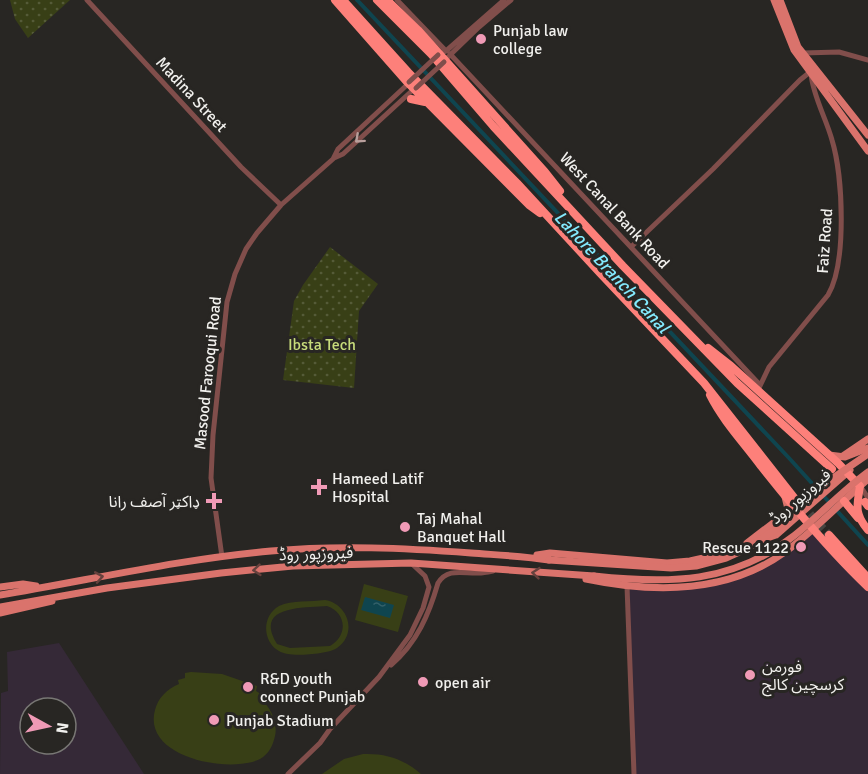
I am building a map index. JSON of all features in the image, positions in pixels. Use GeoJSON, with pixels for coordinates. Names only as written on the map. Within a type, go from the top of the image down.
{"type":"FeatureCollection","features":[{"type":"Feature","properties":{"kind":"highway"},"geometry":{"type":"LineString","coordinates":[[335,0],[426,102],[529,204],[556,224]]}},
{"type":"Feature","properties":{"kind":"highway"},"geometry":{"type":"LineString","coordinates":[[343,0],[408,72],[556,224],[704,383],[796,500]]}},
{"type":"Feature","properties":{"kind":"highway"},"geometry":{"type":"LineString","coordinates":[[377,0],[431,54],[493,126],[622,266],[737,383],[832,469]]}},
{"type":"Feature","properties":{"kind":"highway"},"geometry":{"type":"LineString","coordinates":[[387,0],[444,56],[545,172],[572,210]]}},
{"type":"Feature","properties":{"kind":"highway"},"geometry":{"type":"LineString","coordinates":[[397,71],[398,85]]}},
{"type":"Feature","properties":{"kind":"highway"},"geometry":{"type":"LineString","coordinates":[[411,99],[426,102]]}},
{"type":"Feature","properties":{"kind":"highway"},"geometry":{"type":"LineString","coordinates":[[693,338],[759,388],[848,472],[860,486],[857,504],[858,518]]}},
{"type":"Feature","properties":{"kind":"highway"},"geometry":{"type":"LineString","coordinates":[[704,383],[722,414],[784,494],[826,545],[868,588]]}},
{"type":"Feature","properties":{"kind":"highway"},"geometry":{"type":"LineString","coordinates":[[844,501],[868,530]]}},
{"type":"Feature","properties":{"kind":"highway"},"geometry":{"type":"LineString","coordinates":[[829,535],[868,578]]}},
{"type":"Feature","properties":{"kind":"main road"},"geometry":{"type":"LineString","coordinates":[[774,0],[794,50],[868,135]]}},
{"type":"Feature","properties":{"kind":"main road"},"geometry":{"type":"LineString","coordinates":[[780,0],[798,47],[868,151]]}},
{"type":"Feature","properties":{"kind":"main road"},"geometry":{"type":"LineString","coordinates":[[841,457],[868,440]]}},
{"type":"Feature","properties":{"kind":"main road"},"geometry":{"type":"LineString","coordinates":[[829,455],[851,456],[868,451]]}},
{"type":"Feature","properties":{"kind":"main road","name":"فیروزپور روڈ"},"geometry":{"type":"LineString","coordinates":[[528,557],[550,554],[667,563],[717,555],[755,539],[771,538],[780,532],[848,472],[868,451]]}},
{"type":"Feature","properties":{"kind":"main road","name":"فیروزپور روڈ"},"geometry":{"type":"LineString","coordinates":[[2,595],[222,557],[344,546],[391,547],[671,568],[696,566],[726,558],[748,548],[783,524],[833,478],[868,451]]}},
{"type":"Feature","properties":{"kind":"main road","name":"فیروزپور روڈ"},"geometry":{"type":"LineString","coordinates":[[3,606],[221,573],[283,567],[411,563],[631,580],[679,581],[712,576],[746,565],[774,551],[868,472]]}},
{"type":"Feature","properties":{"kind":"main road","name":"فیروزپور روڈ"},"geometry":{"type":"LineString","coordinates":[[563,575],[627,586],[661,589],[688,588],[743,574],[759,568],[813,530],[868,479]]}},
{"type":"Feature","properties":{"kind":"main road"},"geometry":{"type":"LineString","coordinates":[[759,568],[768,557],[768,549],[755,539],[787,511],[788,505],[784,494]]}},
{"type":"Feature","properties":{"kind":"main road"},"geometry":{"type":"LineString","coordinates":[[802,538],[812,538],[826,545]]}},
{"type":"Feature","properties":{"kind":"main road","name":"فیروزپور روڈ"},"geometry":{"type":"LineString","coordinates":[[0,587],[23,584],[41,587]]}},
{"type":"Feature","properties":{"kind":"main road","name":"فیروزپور روڈ"},"geometry":{"type":"LineString","coordinates":[[0,613],[57,600],[71,594]]}},
{"type":"Feature","properties":{"kind":"street","name":"Madina Street"},"geometry":{"type":"LineString","coordinates":[[87,0],[241,167],[281,205]]}},
{"type":"Feature","properties":{"kind":"street","name":"West Canal Bank Road"},"geometry":{"type":"LineString","coordinates":[[398,0],[444,56],[631,247],[759,388]]}},
{"type":"Feature","properties":{"kind":"street"},"geometry":{"type":"LineString","coordinates":[[333,159],[343,154],[376,124],[412,86],[504,0]]}},
{"type":"Feature","properties":{"kind":"street"},"geometry":{"type":"LineString","coordinates":[[478,25],[511,0]]}},
{"type":"Feature","properties":{"kind":"street"},"geometry":{"type":"LineString","coordinates":[[803,53],[839,52],[868,60]]}},
{"type":"Feature","properties":{"kind":"street"},"geometry":{"type":"LineString","coordinates":[[631,247],[713,169],[800,80],[813,70]]}},
{"type":"Feature","properties":{"kind":"street","name":"Faiz Road"},"geometry":{"type":"LineString","coordinates":[[759,388],[769,367],[828,295],[834,285],[838,270],[841,212],[833,143],[812,87],[813,70]]}},
{"type":"Feature","properties":{"kind":"street","name":"Masood Farooqui Road"},"geometry":{"type":"LineString","coordinates":[[222,557],[211,478],[213,435],[227,302],[235,274],[246,249],[281,205],[333,159],[338,149],[370,118],[412,86]]}},
{"type":"Feature","properties":{"kind":"street"},"geometry":{"type":"LineString","coordinates":[[370,118],[376,124]]}},
{"type":"Feature","properties":{"kind":"street"},"geometry":{"type":"LineString","coordinates":[[860,486],[867,502]]}},
{"type":"Feature","properties":{"kind":"street"},"geometry":{"type":"LineString","coordinates":[[411,563],[428,579],[428,603]]}},
{"type":"Feature","properties":{"kind":"street"},"geometry":{"type":"LineString","coordinates":[[288,774],[320,743],[330,729],[386,670],[410,635],[438,583],[445,575],[455,572],[479,573],[501,569]]}},
{"type":"Feature","properties":{"kind":"street"},"geometry":{"type":"LineString","coordinates":[[627,586],[634,774]]}},
{"type":"Feature","properties":{"kind":"shaded area","name":"فورمن کرسچین کالج"},"geometry":{"type":"Polygon","coordinates":[[[813,530],[868,592],[868,774],[634,774],[629,588],[698,587],[759,568],[813,530]]]}},
{"type":"Feature","properties":{"kind":"shaded area"},"geometry":{"type":"Polygon","coordinates":[[[59,643],[144,774],[0,774],[1,693],[8,691],[7,652],[59,643]]]}},
{"type":"Feature","properties":{"kind":"green space"},"geometry":{"type":"Polygon","coordinates":[[[10,0],[70,0],[28,38],[15,19],[10,0]]]}},
{"type":"Feature","properties":{"kind":"green space","name":"Ibsta Tech"},"geometry":{"type":"Polygon","coordinates":[[[330,247],[378,284],[359,311],[354,388],[283,380],[294,301],[330,247]]]}},
{"type":"Feature","properties":{"kind":"green space"},"geometry":{"type":"Polygon","coordinates":[[[364,584],[408,596],[398,632],[355,620],[364,584]]]}},
{"type":"Feature","properties":{"kind":"green space"},"geometry":{"type":"Polygon","coordinates":[[[325,600],[340,607],[348,620],[347,635],[337,648],[306,655],[288,654],[280,652],[269,641],[266,626],[272,611],[290,603],[325,600]],[[327,606],[306,607],[284,611],[276,615],[271,622],[271,631],[277,644],[290,648],[330,646],[340,637],[343,625],[334,609],[327,606]]]}},
{"type":"Feature","properties":{"kind":"green space","name":"Punjab Stadium"},"geometry":{"type":"Polygon","coordinates":[[[185,673],[222,674],[257,686],[256,691],[264,696],[261,699],[271,711],[275,721],[273,743],[263,757],[246,763],[210,763],[175,751],[162,740],[155,727],[156,706],[164,694],[179,684],[178,680],[185,678],[185,673]]]}},
{"type":"Feature","properties":{"kind":"green space"},"geometry":{"type":"Polygon","coordinates":[[[363,754],[394,758],[408,764],[421,774],[322,774],[344,759],[363,754]]]}},
{"type":"Feature","properties":{"kind":"water"},"geometry":{"type":"Polygon","coordinates":[[[365,597],[394,605],[390,618],[361,610],[365,597]]]}},
{"type":"Feature","properties":{"kind":"waterway","name":"Lahore Branch Canal"},"geometry":{"type":"LineString","coordinates":[[357,0],[789,458],[868,545]]}},
{"type":"Feature","properties":{"kind":"tunnel"},"geometry":{"type":"LineString","coordinates":[[802,505],[829,535]]}},
{"type":"Feature","properties":{"kind":"place","name":"Punjab law college"},"geometry":{"type":"Point","coordinates":[481,39]}},
{"type":"Feature","properties":{"kind":"place","name":"Hameed Latif Hospital"},"geometry":{"type":"Point","coordinates":[319,487]}},
{"type":"Feature","properties":{"kind":"place","name":"ډاکټر آصف رانا"},"geometry":{"type":"Point","coordinates":[214,501]}},
{"type":"Feature","properties":{"kind":"place","name":"Taj Mahal Banquet Hall"},"geometry":{"type":"Point","coordinates":[405,527]}},
{"type":"Feature","properties":{"kind":"place","name":"Rescue 1122"},"geometry":{"type":"Point","coordinates":[801,547]}},
{"type":"Feature","properties":{"kind":"place","name":"فورمن کرسچین کالج"},"geometry":{"type":"Point","coordinates":[750,675]}},
{"type":"Feature","properties":{"kind":"place","name":"open air"},"geometry":{"type":"Point","coordinates":[423,682]}},
{"type":"Feature","properties":{"kind":"place","name":"R&D youth connect Punjab"},"geometry":{"type":"Point","coordinates":[248,687]}},
{"type":"Feature","properties":{"kind":"place","name":"Punjab Stadium"},"geometry":{"type":"Point","coordinates":[214,720]}}]}
